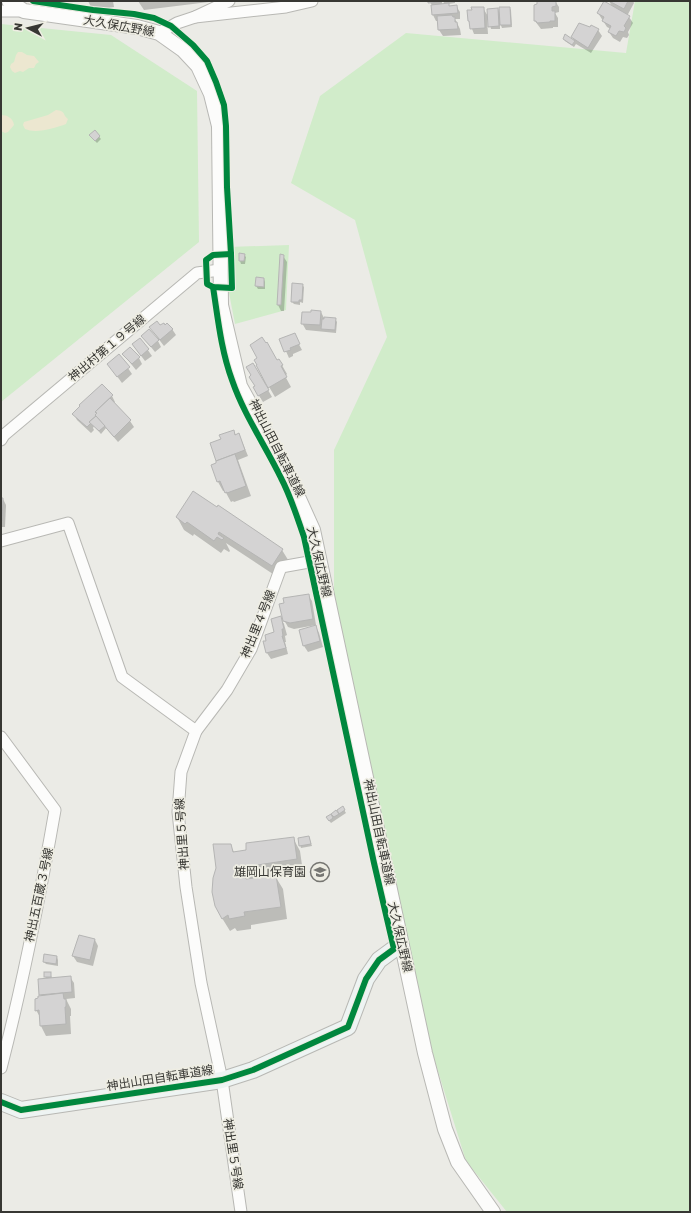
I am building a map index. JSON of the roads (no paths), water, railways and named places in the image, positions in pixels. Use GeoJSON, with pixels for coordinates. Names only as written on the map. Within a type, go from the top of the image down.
{"type":"FeatureCollection","features":[{"type":"Feature","properties":{"kind":"main road","name":"神出山田自転車道線"},"geometry":{"type":"LineString","coordinates":[[1,1102],[21,1110],[222,1080],[253,1070],[348,1027],[366,979],[379,960],[398,944]]}},
{"type":"Feature","properties":{"kind":"street","name":"大久保広野線"},"geometry":{"type":"LineString","coordinates":[[9,1],[24,11],[137,27],[159,33],[183,50],[198,66],[211,94],[219,126],[221,305],[240,386],[285,468],[313,530],[398,944],[445,1129],[458,1162],[493,1212]]}},
{"type":"Feature","properties":{"kind":"street"},"geometry":{"type":"LineString","coordinates":[[159,33],[177,23],[195,17],[229,1]]}},
{"type":"Feature","properties":{"kind":"street"},"geometry":{"type":"LineString","coordinates":[[195,17],[286,8],[312,1]]}},
{"type":"Feature","properties":{"kind":"street"},"geometry":{"type":"LineString","coordinates":[[1,11],[24,11]]}},
{"type":"Feature","properties":{"kind":"street","name":"神出村第１９号線"},"geometry":{"type":"LineString","coordinates":[[1,440],[4,435],[197,274],[220,270]]}},
{"type":"Feature","properties":{"kind":"street"},"geometry":{"type":"LineString","coordinates":[[1,541],[68,523],[122,677],[196,731]]}},
{"type":"Feature","properties":{"kind":"street","name":"神出里４号線"},"geometry":{"type":"LineString","coordinates":[[196,731],[228,690],[251,648],[282,567],[320,560]]}},
{"type":"Feature","properties":{"kind":"street","name":"神出里５号線"},"geometry":{"type":"LineString","coordinates":[[196,731],[181,772],[178,812],[186,887],[198,961],[222,1080],[241,1212]]}},
{"type":"Feature","properties":{"kind":"street","name":"神出五百蔵３号線"},"geometry":{"type":"LineString","coordinates":[[1,737],[55,810],[46,861],[10,1034],[1,1068]]}},
{"type":"Feature","properties":{"kind":"place","name":"雄岡山保育園"},"geometry":{"type":"Point","coordinates":[320,872]}}]}
